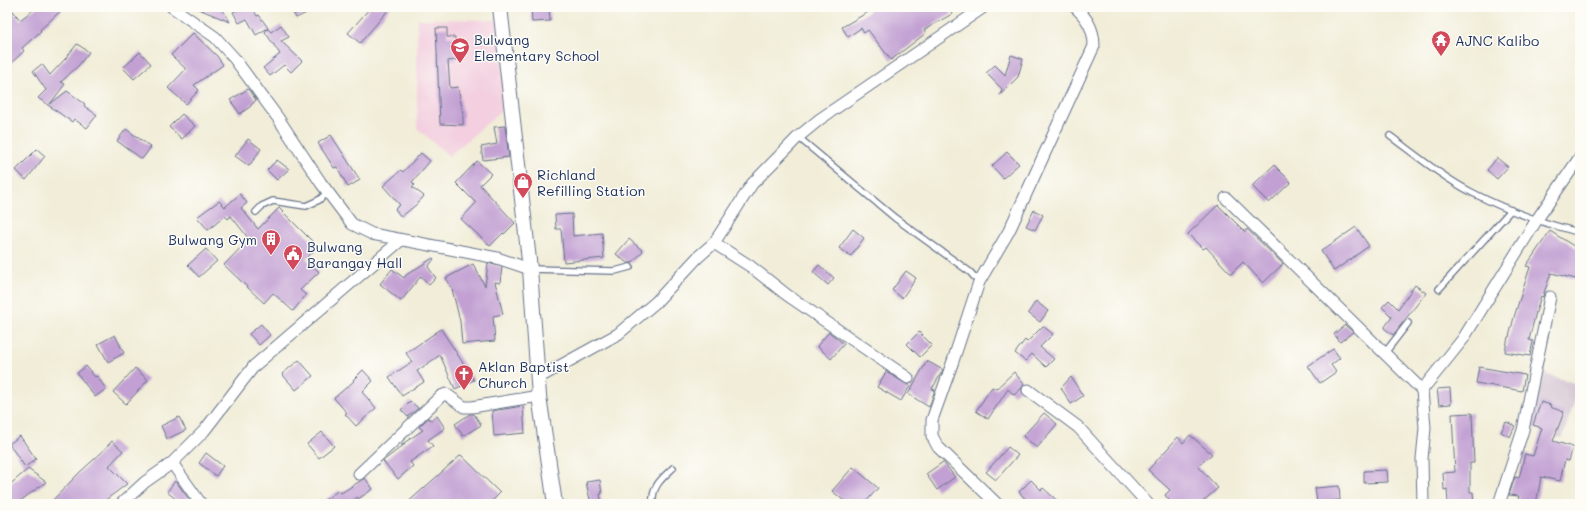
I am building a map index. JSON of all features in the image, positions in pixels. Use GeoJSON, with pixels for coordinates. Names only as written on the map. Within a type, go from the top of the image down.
{"type":"FeatureCollection","features":[{"type":"Feature","properties":{"kind":"street"},"geometry":{"type":"LineString","coordinates":[[172,7],[215,37],[234,58],[352,224],[372,234],[497,258],[530,269]]}},
{"type":"Feature","properties":{"kind":"street"},"geometry":{"type":"LineString","coordinates":[[500,7],[530,269],[539,396],[555,504]]}},
{"type":"Feature","properties":{"kind":"street"},"geometry":{"type":"LineString","coordinates":[[538,378],[618,334],[656,302],[698,257],[714,243],[752,184],[798,138],[820,119],[984,7]]}},
{"type":"Feature","properties":{"kind":"street"},"geometry":{"type":"LineString","coordinates":[[998,504],[938,447],[932,436],[932,420],[979,282],[1009,231],[1094,46],[1094,37],[1091,27],[1084,15],[1075,7]]}},
{"type":"Feature","properties":{"kind":"street"},"geometry":{"type":"LineString","coordinates":[[1422,390],[1463,339],[1536,221],[1580,157]]}},
{"type":"Feature","properties":{"kind":"street"},"geometry":{"type":"LineString","coordinates":[[1226,198],[1422,390],[1425,428],[1422,459],[1423,504]]}},
{"type":"Feature","properties":{"kind":"street"},"geometry":{"type":"LineString","coordinates":[[121,504],[145,482],[172,463],[204,431],[254,366],[400,240]]}},
{"type":"Feature","properties":{"kind":"street"},"geometry":{"type":"LineString","coordinates":[[714,243],[750,266],[787,295],[908,378]]}},
{"type":"Feature","properties":{"kind":"street"},"geometry":{"type":"LineString","coordinates":[[1499,504],[1526,423],[1550,296]]}},
{"type":"Feature","properties":{"kind":"street"},"geometry":{"type":"LineString","coordinates":[[1028,390],[1078,427],[1148,504]]}},
{"type":"Feature","properties":{"kind":"street"},"geometry":{"type":"LineString","coordinates":[[359,474],[441,396],[446,394],[464,407],[472,407],[539,396]]}},
{"type":"Feature","properties":{"kind":"street"},"geometry":{"type":"LineString","coordinates":[[172,463],[201,504]]}},
{"type":"Feature","properties":{"kind":"lane"},"geometry":{"type":"LineString","coordinates":[[1390,136],[1430,166],[1472,193],[1536,221],[1574,231],[1580,231]]}},
{"type":"Feature","properties":{"kind":"lane"},"geometry":{"type":"LineString","coordinates":[[798,138],[895,218],[970,272],[979,282]]}},
{"type":"Feature","properties":{"kind":"lane"},"geometry":{"type":"LineString","coordinates":[[256,212],[262,206],[273,201],[306,206],[319,200],[328,192]]}},
{"type":"Feature","properties":{"kind":"lane"},"geometry":{"type":"LineString","coordinates":[[1439,290],[1511,210]]}},
{"type":"Feature","properties":{"kind":"lane"},"geometry":{"type":"LineString","coordinates":[[530,269],[615,271],[630,267]]}},
{"type":"Feature","properties":{"kind":"lane"},"geometry":{"type":"LineString","coordinates":[[1384,354],[1408,323]]}},
{"type":"Feature","properties":{"kind":"lane"},"geometry":{"type":"LineString","coordinates":[[653,504],[658,482],[673,468]]}},
{"type":"Feature","properties":{"kind":"shaded area","name":"Bulwang Elementary School"},"geometry":{"type":"Polygon","coordinates":[[[417,19],[498,20],[506,107],[449,156],[417,128],[417,19]]]}},
{"type":"Feature","properties":{"kind":"shaded area"},"geometry":{"type":"Polygon","coordinates":[[[1545,374],[1580,385],[1562,438],[1527,426],[1545,374]]]}},
{"type":"Feature","properties":{"kind":"building"},"geometry":{"type":"Polygon","coordinates":[[[7,7],[10,7],[20,20],[37,7],[65,7],[22,48],[24,51],[7,67],[7,7]]]}},
{"type":"Feature","properties":{"kind":"building"},"geometry":{"type":"Polygon","coordinates":[[[194,7],[221,7],[230,22],[194,7]]]}},
{"type":"Feature","properties":{"kind":"building"},"geometry":{"type":"Polygon","coordinates":[[[243,7],[252,7],[257,16],[259,15],[268,28],[256,35],[247,19],[239,23],[233,12],[243,7]]]}},
{"type":"Feature","properties":{"kind":"building"},"geometry":{"type":"Polygon","coordinates":[[[290,7],[319,7],[296,18],[290,7]]]}},
{"type":"Feature","properties":{"kind":"building"},"geometry":{"type":"Polygon","coordinates":[[[371,7],[391,7],[360,43],[348,33],[371,7]]]}},
{"type":"Feature","properties":{"kind":"building"},"geometry":{"type":"Polygon","coordinates":[[[531,7],[549,7],[550,21],[532,22],[531,7]]]}},
{"type":"Feature","properties":{"kind":"building"},"geometry":{"type":"Polygon","coordinates":[[[867,7],[948,7],[952,14],[924,30],[926,33],[891,60],[868,30],[864,33],[861,28],[848,37],[842,27],[870,11],[867,7]]]}},
{"type":"Feature","properties":{"kind":"building"},"geometry":{"type":"Polygon","coordinates":[[[281,25],[289,37],[281,41],[302,61],[291,72],[284,65],[270,76],[263,68],[280,54],[265,32],[268,29],[271,32],[281,25]]]}},
{"type":"Feature","properties":{"kind":"building"},"geometry":{"type":"Polygon","coordinates":[[[436,28],[447,28],[447,37],[455,37],[456,60],[448,61],[450,88],[458,87],[463,114],[463,125],[440,124],[436,28]]]}},
{"type":"Feature","properties":{"kind":"building"},"geometry":{"type":"Polygon","coordinates":[[[193,33],[217,56],[223,65],[194,85],[199,90],[186,104],[168,88],[186,69],[171,55],[193,33]]]}},
{"type":"Feature","properties":{"kind":"building"},"geometry":{"type":"Polygon","coordinates":[[[77,44],[89,52],[79,65],[61,82],[65,84],[50,104],[67,91],[97,115],[87,128],[74,119],[72,122],[38,98],[46,90],[33,71],[42,64],[50,75],[77,44]]]}},
{"type":"Feature","properties":{"kind":"building"},"geometry":{"type":"Polygon","coordinates":[[[140,52],[151,64],[134,79],[123,68],[140,52]]]}},
{"type":"Feature","properties":{"kind":"building"},"geometry":{"type":"Polygon","coordinates":[[[1011,55],[1023,59],[1018,77],[1000,95],[1002,89],[986,73],[995,65],[1005,75],[1011,55]]]}},
{"type":"Feature","properties":{"kind":"building"},"geometry":{"type":"Polygon","coordinates":[[[248,89],[256,100],[251,106],[240,114],[230,100],[248,89]]]}},
{"type":"Feature","properties":{"kind":"building"},"geometry":{"type":"Polygon","coordinates":[[[182,114],[195,126],[182,139],[169,127],[182,114]]]}},
{"type":"Feature","properties":{"kind":"building"},"geometry":{"type":"Polygon","coordinates":[[[505,126],[509,157],[483,160],[481,147],[497,144],[494,127],[505,126]]]}},
{"type":"Feature","properties":{"kind":"building"},"geometry":{"type":"Polygon","coordinates":[[[126,129],[151,147],[142,159],[117,141],[126,129]]]}},
{"type":"Feature","properties":{"kind":"building"},"geometry":{"type":"Polygon","coordinates":[[[331,135],[360,180],[348,187],[337,167],[334,168],[318,143],[331,135]]]}},
{"type":"Feature","properties":{"kind":"building"},"geometry":{"type":"Polygon","coordinates":[[[248,139],[261,149],[249,166],[235,156],[248,139]]]}},
{"type":"Feature","properties":{"kind":"building"},"geometry":{"type":"Polygon","coordinates":[[[37,149],[45,156],[26,180],[16,170],[37,149]]]}},
{"type":"Feature","properties":{"kind":"building"},"geometry":{"type":"Polygon","coordinates":[[[1007,152],[1019,164],[1003,178],[992,166],[1007,152]]]}},
{"type":"Feature","properties":{"kind":"building"},"geometry":{"type":"Polygon","coordinates":[[[421,153],[430,161],[412,182],[415,185],[412,187],[424,196],[401,217],[395,209],[400,205],[383,186],[401,170],[403,172],[421,153]]]}},
{"type":"Feature","properties":{"kind":"building"},"geometry":{"type":"Polygon","coordinates":[[[1497,158],[1508,167],[1497,179],[1487,170],[1497,158]]]}},
{"type":"Feature","properties":{"kind":"building"},"geometry":{"type":"Polygon","coordinates":[[[277,160],[289,169],[277,180],[267,170],[277,160]]]}},
{"type":"Feature","properties":{"kind":"building"},"geometry":{"type":"Polygon","coordinates":[[[477,161],[491,174],[480,185],[515,223],[490,246],[461,219],[476,203],[456,183],[477,161]]]}},
{"type":"Feature","properties":{"kind":"building"},"geometry":{"type":"Polygon","coordinates":[[[1274,165],[1291,182],[1269,203],[1252,186],[1274,165]]]}},
{"type":"Feature","properties":{"kind":"building","name":"Bulwang Gym"},"geometry":{"type":"Polygon","coordinates":[[[240,194],[247,203],[241,208],[258,229],[279,208],[318,247],[306,258],[319,272],[300,290],[306,295],[293,311],[273,293],[264,303],[224,265],[249,239],[231,216],[228,219],[225,216],[208,230],[197,217],[219,201],[225,207],[240,194]]]}},
{"type":"Feature","properties":{"kind":"building"},"geometry":{"type":"Polygon","coordinates":[[[1218,205],[1245,232],[1247,229],[1283,264],[1263,283],[1243,262],[1231,274],[1206,247],[1203,249],[1188,234],[1218,205]]]}},
{"type":"Feature","properties":{"kind":"building"},"geometry":{"type":"Polygon","coordinates":[[[1034,210],[1043,215],[1035,230],[1026,226],[1034,210]]]}},
{"type":"Feature","properties":{"kind":"building"},"geometry":{"type":"Polygon","coordinates":[[[572,214],[573,236],[602,233],[604,258],[564,262],[561,229],[556,229],[555,215],[572,214]]]}},
{"type":"Feature","properties":{"kind":"building"},"geometry":{"type":"Polygon","coordinates":[[[1356,227],[1369,246],[1334,271],[1321,251],[1356,227]]]}},
{"type":"Feature","properties":{"kind":"building"},"geometry":{"type":"Polygon","coordinates":[[[853,229],[864,238],[851,256],[839,248],[853,229]]]}},
{"type":"Feature","properties":{"kind":"building"},"geometry":{"type":"Polygon","coordinates":[[[1550,231],[1580,250],[1580,280],[1551,273],[1536,312],[1529,340],[1533,341],[1530,356],[1505,352],[1508,337],[1530,267],[1526,266],[1550,231]]]}},
{"type":"Feature","properties":{"kind":"building"},"geometry":{"type":"Polygon","coordinates":[[[629,239],[643,251],[632,263],[627,263],[616,254],[629,239]]]}},
{"type":"Feature","properties":{"kind":"building"},"geometry":{"type":"Polygon","coordinates":[[[206,249],[217,261],[199,277],[188,265],[206,249]]]}},
{"type":"Feature","properties":{"kind":"building"},"geometry":{"type":"Polygon","coordinates":[[[433,258],[434,259],[428,267],[436,278],[429,285],[421,276],[401,301],[380,284],[392,269],[404,278],[406,275],[433,258]]]}},
{"type":"Feature","properties":{"kind":"building"},"geometry":{"type":"Polygon","coordinates":[[[488,263],[502,267],[500,283],[495,282],[503,314],[493,316],[495,341],[462,344],[460,321],[452,289],[446,278],[473,264],[485,286],[488,263]]]}},
{"type":"Feature","properties":{"kind":"building"},"geometry":{"type":"Polygon","coordinates":[[[819,265],[834,278],[828,285],[813,272],[819,265]]]}},
{"type":"Feature","properties":{"kind":"building"},"geometry":{"type":"Polygon","coordinates":[[[906,271],[916,278],[902,298],[892,290],[906,271]]]}},
{"type":"Feature","properties":{"kind":"building"},"geometry":{"type":"Polygon","coordinates":[[[1415,285],[1426,293],[1393,335],[1384,328],[1392,317],[1382,307],[1389,300],[1398,309],[1415,285]]]}},
{"type":"Feature","properties":{"kind":"building"},"geometry":{"type":"Polygon","coordinates":[[[1036,301],[1048,311],[1040,322],[1028,313],[1036,301]]]}},
{"type":"Feature","properties":{"kind":"building"},"geometry":{"type":"Polygon","coordinates":[[[261,324],[270,335],[259,345],[249,334],[261,324]]]}},
{"type":"Feature","properties":{"kind":"building"},"geometry":{"type":"Polygon","coordinates":[[[1345,325],[1353,332],[1340,342],[1334,334],[1345,325]]]}},
{"type":"Feature","properties":{"kind":"building"},"geometry":{"type":"Polygon","coordinates":[[[1043,326],[1053,334],[1040,347],[1054,359],[1046,367],[1032,354],[1025,361],[1015,353],[1025,340],[1027,342],[1043,326]]]}},
{"type":"Feature","properties":{"kind":"building"},"geometry":{"type":"Polygon","coordinates":[[[441,329],[474,380],[455,389],[440,355],[417,371],[424,382],[402,396],[389,377],[412,362],[406,353],[441,329]]]}},
{"type":"Feature","properties":{"kind":"building"},"geometry":{"type":"Polygon","coordinates":[[[829,332],[844,344],[831,359],[817,346],[829,332]]]}},
{"type":"Feature","properties":{"kind":"building"},"geometry":{"type":"Polygon","coordinates":[[[919,332],[932,345],[920,357],[907,344],[919,332]]]}},
{"type":"Feature","properties":{"kind":"building"},"geometry":{"type":"Polygon","coordinates":[[[115,335],[124,353],[108,362],[98,344],[115,335]]]}},
{"type":"Feature","properties":{"kind":"building"},"geometry":{"type":"Polygon","coordinates":[[[1333,349],[1340,358],[1331,365],[1336,372],[1320,383],[1308,366],[1333,349]]]}},
{"type":"Feature","properties":{"kind":"building"},"geometry":{"type":"Polygon","coordinates":[[[299,360],[313,376],[296,390],[282,374],[299,360]]]}},
{"type":"Feature","properties":{"kind":"building"},"geometry":{"type":"Polygon","coordinates":[[[927,361],[943,370],[932,389],[935,390],[929,407],[908,394],[927,361]]]}},
{"type":"Feature","properties":{"kind":"building"},"geometry":{"type":"Polygon","coordinates":[[[86,366],[95,377],[97,376],[106,389],[95,397],[77,373],[86,366]]]}},
{"type":"Feature","properties":{"kind":"building"},"geometry":{"type":"Polygon","coordinates":[[[1479,367],[1525,375],[1522,391],[1476,383],[1479,367]]]}},
{"type":"Feature","properties":{"kind":"building"},"geometry":{"type":"Polygon","coordinates":[[[135,368],[148,380],[126,404],[113,392],[135,368]]]}},
{"type":"Feature","properties":{"kind":"building"},"geometry":{"type":"Polygon","coordinates":[[[363,370],[373,381],[362,392],[376,408],[356,426],[345,414],[347,413],[334,398],[354,381],[353,380],[363,370]]]}},
{"type":"Feature","properties":{"kind":"building"},"geometry":{"type":"Polygon","coordinates":[[[886,372],[910,386],[901,401],[877,387],[886,372]]]}},
{"type":"Feature","properties":{"kind":"building"},"geometry":{"type":"Polygon","coordinates":[[[1014,372],[1024,384],[1022,388],[1014,395],[1008,389],[988,419],[976,411],[992,387],[996,389],[1014,372]]]}},
{"type":"Feature","properties":{"kind":"building"},"geometry":{"type":"Polygon","coordinates":[[[1071,377],[1083,396],[1071,404],[1061,388],[1071,377]]]}},
{"type":"Feature","properties":{"kind":"building"},"geometry":{"type":"Polygon","coordinates":[[[1450,388],[1451,404],[1439,405],[1437,389],[1450,388]]]}},
{"type":"Feature","properties":{"kind":"building"},"geometry":{"type":"Polygon","coordinates":[[[410,401],[418,408],[408,417],[401,410],[410,401]]]}},
{"type":"Feature","properties":{"kind":"building"},"geometry":{"type":"Polygon","coordinates":[[[1541,402],[1551,405],[1550,407],[1564,412],[1553,441],[1573,447],[1569,461],[1565,460],[1560,481],[1541,477],[1536,504],[1517,504],[1519,496],[1509,495],[1515,477],[1519,478],[1525,454],[1533,456],[1542,428],[1533,425],[1541,402]]]}},
{"type":"Feature","properties":{"kind":"building"},"geometry":{"type":"Polygon","coordinates":[[[523,406],[525,433],[494,436],[492,411],[523,406]]]}},
{"type":"Feature","properties":{"kind":"building"},"geometry":{"type":"Polygon","coordinates":[[[1044,413],[1057,424],[1037,448],[1023,436],[1044,413]]]}},
{"type":"Feature","properties":{"kind":"building"},"geometry":{"type":"Polygon","coordinates":[[[1472,413],[1474,463],[1470,463],[1470,492],[1473,492],[1474,504],[1448,504],[1447,489],[1444,490],[1443,473],[1455,472],[1452,414],[1472,413]]]}},
{"type":"Feature","properties":{"kind":"building"},"geometry":{"type":"Polygon","coordinates":[[[470,414],[474,414],[481,425],[463,436],[455,424],[470,414]]]}},
{"type":"Feature","properties":{"kind":"building"},"geometry":{"type":"Polygon","coordinates":[[[437,416],[445,428],[428,440],[433,446],[410,462],[413,466],[398,479],[383,461],[405,444],[401,445],[423,430],[419,427],[428,418],[431,420],[437,416]]]}},
{"type":"Feature","properties":{"kind":"building"},"geometry":{"type":"Polygon","coordinates":[[[179,417],[186,430],[167,439],[161,426],[179,417]]]}},
{"type":"Feature","properties":{"kind":"building"},"geometry":{"type":"Polygon","coordinates":[[[1506,422],[1515,426],[1510,437],[1501,432],[1506,422]]]}},
{"type":"Feature","properties":{"kind":"building"},"geometry":{"type":"Polygon","coordinates":[[[322,432],[334,446],[319,458],[307,444],[322,432]]]}},
{"type":"Feature","properties":{"kind":"building"},"geometry":{"type":"Polygon","coordinates":[[[1190,435],[1212,454],[1198,466],[1218,488],[1200,504],[1172,504],[1165,495],[1170,490],[1148,470],[1178,437],[1183,443],[1190,435]]]}},
{"type":"Feature","properties":{"kind":"building"},"geometry":{"type":"Polygon","coordinates":[[[20,436],[36,459],[25,467],[9,444],[20,436]]]}},
{"type":"Feature","properties":{"kind":"building"},"geometry":{"type":"Polygon","coordinates":[[[112,441],[123,451],[109,466],[127,484],[100,504],[49,504],[100,454],[112,441]]]}},
{"type":"Feature","properties":{"kind":"building"},"geometry":{"type":"Polygon","coordinates":[[[1008,447],[1018,455],[996,480],[986,472],[1008,447]]]}},
{"type":"Feature","properties":{"kind":"building"},"geometry":{"type":"Polygon","coordinates":[[[206,453],[223,466],[216,476],[199,463],[206,453]]]}},
{"type":"Feature","properties":{"kind":"building"},"geometry":{"type":"Polygon","coordinates":[[[461,455],[500,493],[489,504],[406,504],[461,455]]]}},
{"type":"Feature","properties":{"kind":"building"},"geometry":{"type":"Polygon","coordinates":[[[943,462],[955,477],[937,490],[926,474],[943,462]]]}},
{"type":"Feature","properties":{"kind":"building"},"geometry":{"type":"Polygon","coordinates":[[[853,467],[878,488],[864,504],[848,504],[832,491],[853,467]]]}},
{"type":"Feature","properties":{"kind":"building"},"geometry":{"type":"Polygon","coordinates":[[[28,469],[46,482],[16,504],[7,504],[7,487],[28,469]]]}},
{"type":"Feature","properties":{"kind":"building"},"geometry":{"type":"Polygon","coordinates":[[[1387,470],[1388,482],[1364,483],[1364,471],[1387,470]]]}},
{"type":"Feature","properties":{"kind":"building"},"geometry":{"type":"Polygon","coordinates":[[[365,478],[373,489],[358,499],[357,497],[349,504],[319,504],[339,490],[341,493],[365,478]]]}},
{"type":"Feature","properties":{"kind":"building"},"geometry":{"type":"Polygon","coordinates":[[[600,480],[602,504],[591,504],[586,482],[600,480]]]}},
{"type":"Feature","properties":{"kind":"building"},"geometry":{"type":"Polygon","coordinates":[[[1031,480],[1041,490],[1043,488],[1061,504],[1030,504],[1019,492],[1031,480]]]}},
{"type":"Feature","properties":{"kind":"building"},"geometry":{"type":"Polygon","coordinates":[[[175,481],[192,504],[182,504],[167,492],[175,481]]]}},
{"type":"Feature","properties":{"kind":"building"},"geometry":{"type":"Polygon","coordinates":[[[1339,486],[1340,500],[1317,503],[1315,488],[1339,486]]]}},
{"type":"Feature","properties":{"kind":"place","name":"AJNC Kalibo"},"geometry":{"type":"Point","coordinates":[1441,57]}},
{"type":"Feature","properties":{"kind":"place","name":"Bulwang Elementary School"},"geometry":{"type":"Point","coordinates":[460,64]}},
{"type":"Feature","properties":{"kind":"place","name":"Richland Refilling Station"},"geometry":{"type":"Point","coordinates":[523,199]}},
{"type":"Feature","properties":{"kind":"place","name":"Bulwang Gym"},"geometry":{"type":"Point","coordinates":[271,256]}},
{"type":"Feature","properties":{"kind":"place","name":"Bulwang Barangay Hall"},"geometry":{"type":"Point","coordinates":[293,271]}},
{"type":"Feature","properties":{"kind":"place","name":"Aklan Baptist Church"},"geometry":{"type":"Point","coordinates":[464,391]}}]}
